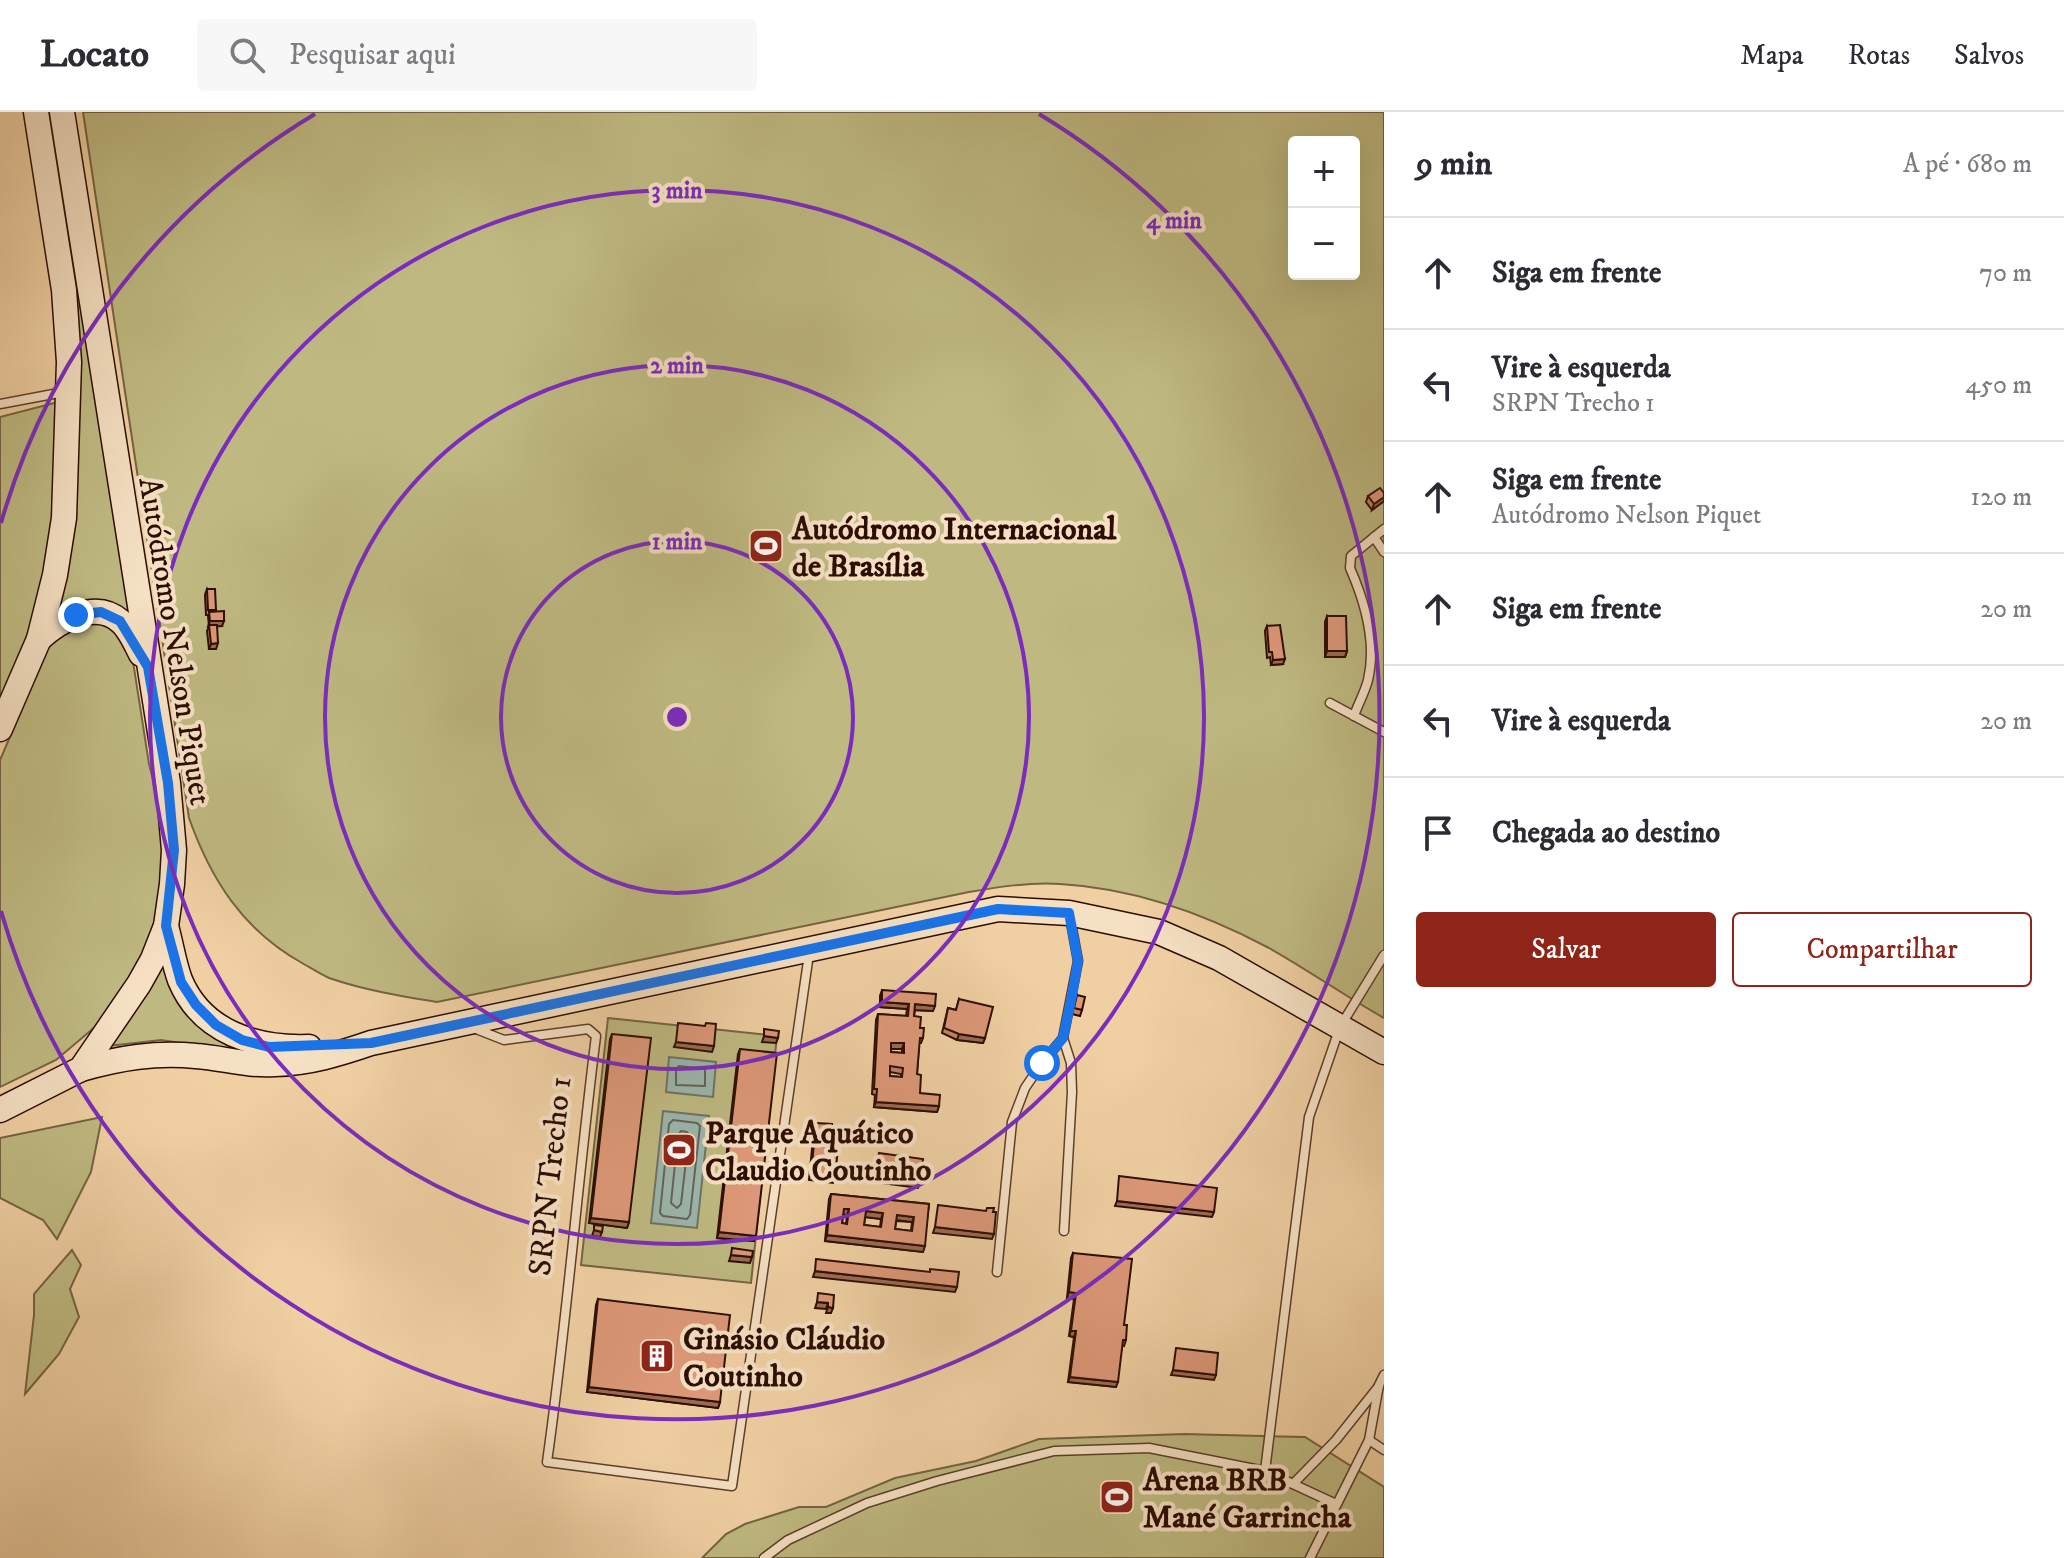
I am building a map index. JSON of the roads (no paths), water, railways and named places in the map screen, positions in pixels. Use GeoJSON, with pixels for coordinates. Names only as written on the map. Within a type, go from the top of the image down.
{"type":"FeatureCollection","features":[{"type":"Feature","properties":{"kind":"main road"},"geometry":{"type":"LineString","coordinates":[[0,729],[39,639],[55,575],[64,518],[69,362],[64,290],[36,112]]}},
{"type":"Feature","properties":{"kind":"main road","name":"Autódromo Nelson Piquet"},"geometry":{"type":"LineString","coordinates":[[0,1110],[81,1069],[139,984],[166,926],[174,850],[168,783],[62,112]]}},
{"type":"Feature","properties":{"kind":"main road"},"geometry":{"type":"LineString","coordinates":[[39,639],[56,623],[76,615],[101,612],[120,621],[148,667]]}},
{"type":"Feature","properties":{"kind":"main road"},"geometry":{"type":"LineString","coordinates":[[81,1069],[120,1058],[160,1054],[273,1065],[308,1061],[461,1023],[998,909],[1069,913],[1159,932],[1219,958],[1384,1052]]}},
{"type":"Feature","properties":{"kind":"main road"},"geometry":{"type":"LineString","coordinates":[[166,926],[181,982],[188,993],[216,1025],[242,1040],[269,1047],[371,1043]]}},
{"type":"Feature","properties":{"kind":"lane"},"geometry":{"type":"LineString","coordinates":[[0,404],[68,391]]}},
{"type":"Feature","properties":{"kind":"lane"},"geometry":{"type":"LineString","coordinates":[[1354,716],[1368,678],[1370,650],[1367,613],[1350,562],[1351,556],[1384,529]]}},
{"type":"Feature","properties":{"kind":"lane"},"geometry":{"type":"LineString","coordinates":[[1374,537],[1384,552]]}},
{"type":"Feature","properties":{"kind":"lane"},"geometry":{"type":"LineString","coordinates":[[1330,703],[1384,732]]}},
{"type":"Feature","properties":{"kind":"lane"},"geometry":{"type":"LineString","coordinates":[[1064,1231],[1072,1092],[1071,1063],[1063,1038],[1078,961],[1069,913]]}},
{"type":"Feature","properties":{"kind":"lane","name":"SRPN Trecho 1"},"geometry":{"type":"LineString","coordinates":[[461,1023],[504,1040],[588,1029],[596,1036],[563,1344],[547,1462],[732,1486],[809,949]]}},
{"type":"Feature","properties":{"kind":"lane"},"geometry":{"type":"LineString","coordinates":[[1265,1471],[1309,1117],[1340,1027],[1384,955]]}},
{"type":"Feature","properties":{"kind":"lane"},"geometry":{"type":"LineString","coordinates":[[997,1272],[1012,1122],[1025,1088],[1063,1038]]}},
{"type":"Feature","properties":{"kind":"lane"},"geometry":{"type":"LineString","coordinates":[[1293,1484],[1336,1440],[1384,1375]]}},
{"type":"Feature","properties":{"kind":"lane"},"geometry":{"type":"LineString","coordinates":[[1310,1558],[1369,1440],[1379,1385]]}},
{"type":"Feature","properties":{"kind":"lane"},"geometry":{"type":"LineString","coordinates":[[1369,1440],[1384,1450]]}},
{"type":"Feature","properties":{"kind":"lane"},"geometry":{"type":"LineString","coordinates":[[764,1558],[788,1540],[867,1503],[937,1481],[1054,1451],[1149,1448],[1265,1471],[1336,1504]]}},
{"type":"Feature","properties":{"kind":"water"},"geometry":{"type":"Polygon","coordinates":[[[669,1057],[716,1062],[713,1097],[666,1092],[669,1057]]]}},
{"type":"Feature","properties":{"kind":"water"},"geometry":{"type":"Polygon","coordinates":[[[663,1111],[709,1116],[697,1228],[651,1223],[663,1111]]]}},
{"type":"Feature","properties":{"kind":"place","name":"Autódromo Internacional de Brasília"},"geometry":{"type":"Point","coordinates":[766,546]}},
{"type":"Feature","properties":{"kind":"place","name":"Parque Aquático Claudio Coutinho"},"geometry":{"type":"Point","coordinates":[679,1150]}},
{"type":"Feature","properties":{"kind":"place","name":"Ginásio Cláudio Coutinho"},"geometry":{"type":"Point","coordinates":[657,1356]}},
{"type":"Feature","properties":{"kind":"place","name":"Arena BRB Mané Garrincha"},"geometry":{"type":"Point","coordinates":[1117,1497]}}]}
